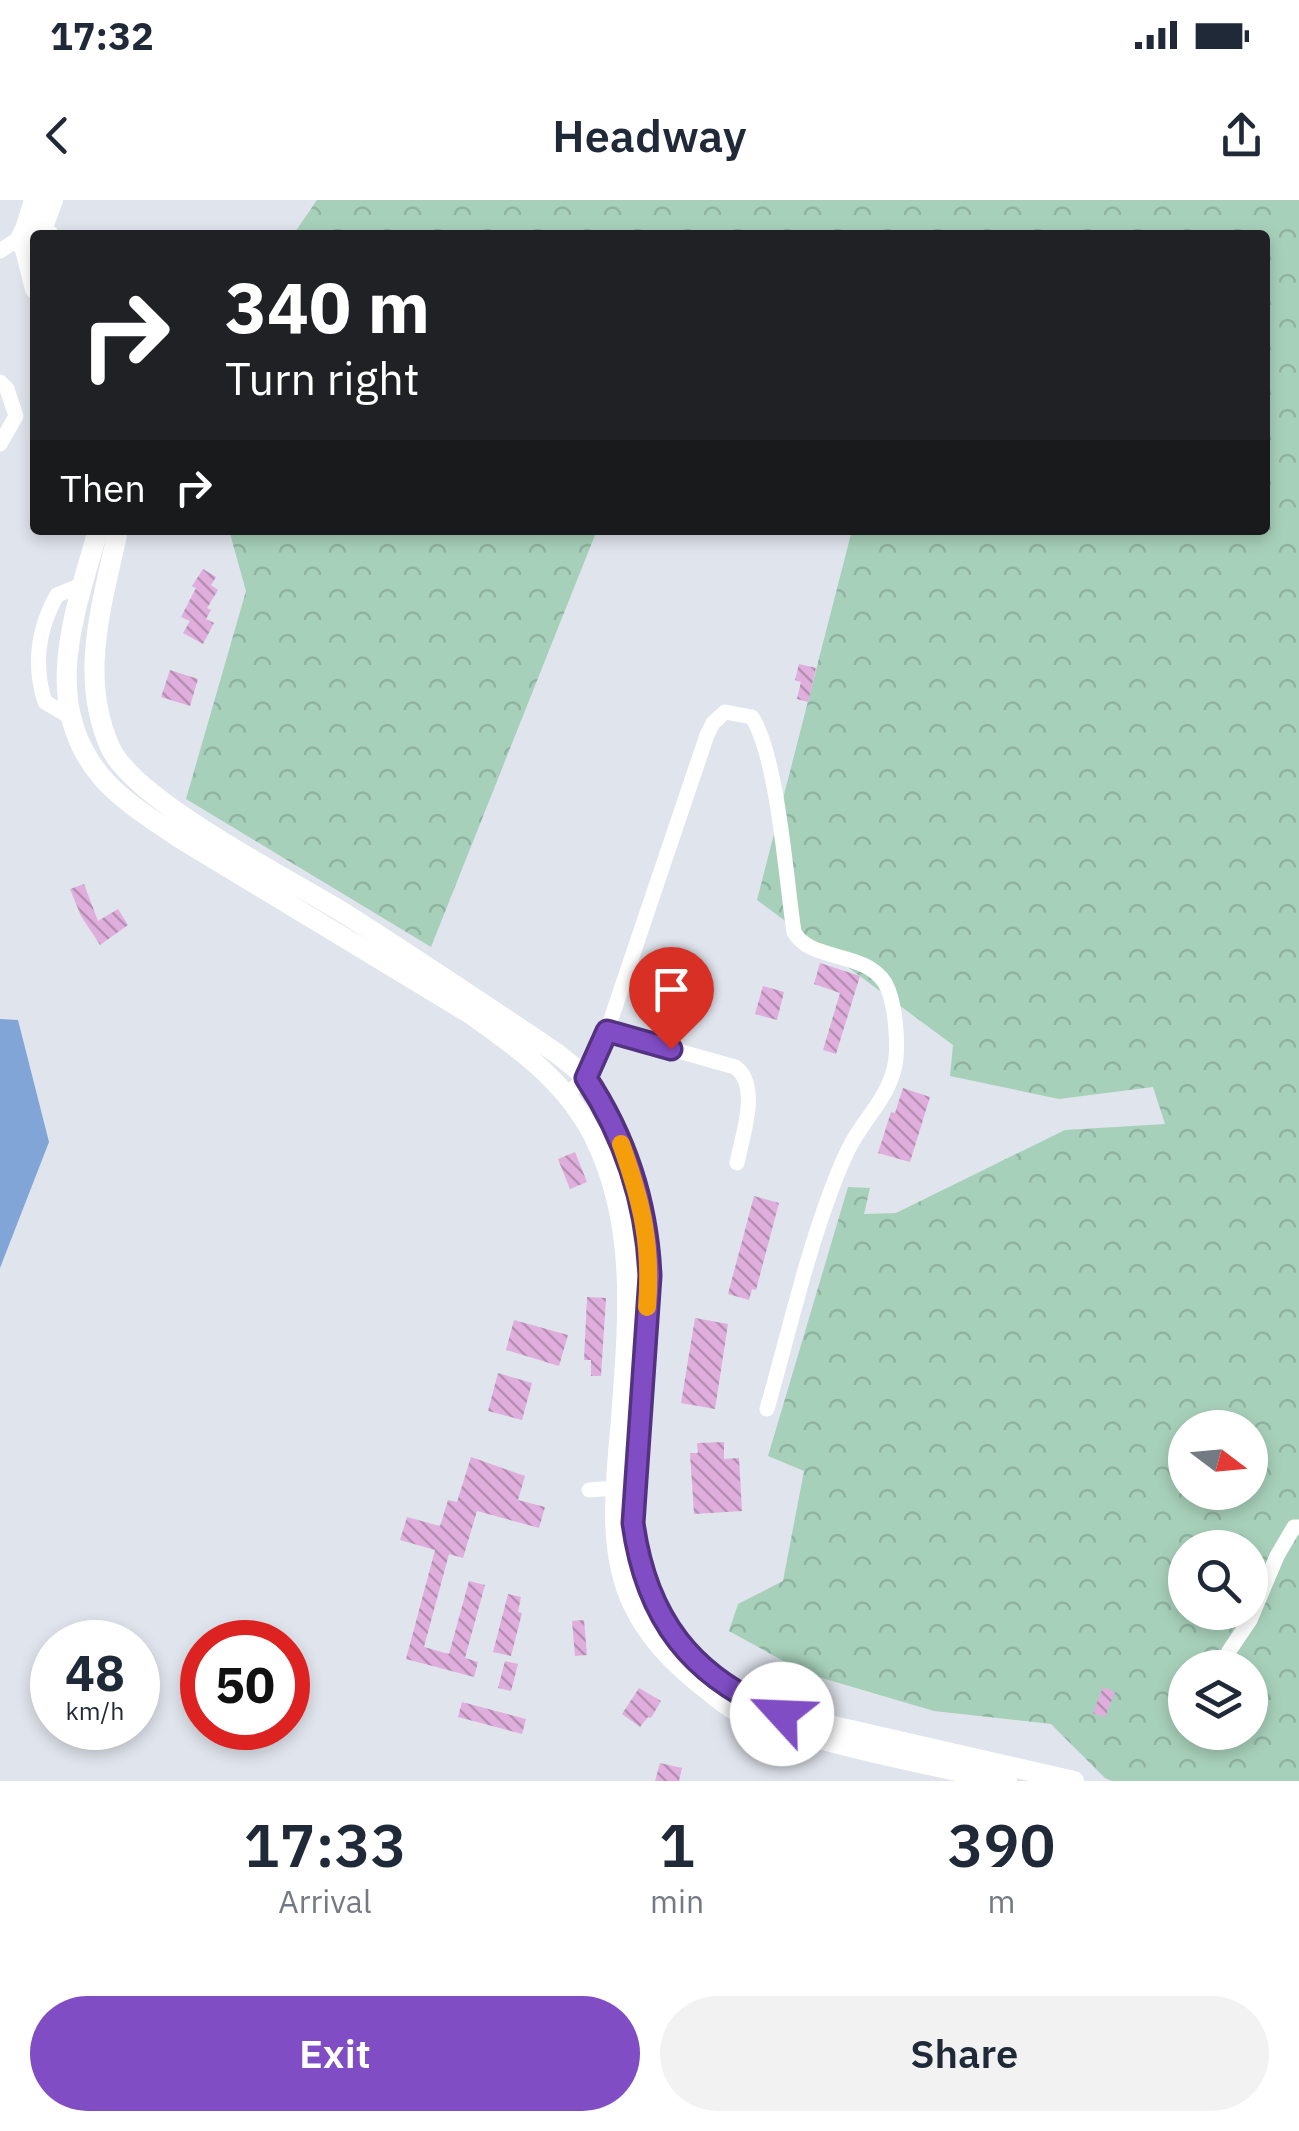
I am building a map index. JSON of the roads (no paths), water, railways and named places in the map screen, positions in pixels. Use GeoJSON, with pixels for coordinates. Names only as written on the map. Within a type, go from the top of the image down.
{"type":"FeatureCollection","features":[{"type":"Feature","properties":{"kind":"main road"},"geometry":{"type":"LineString","coordinates":[[33,230],[34,200]]}},
{"type":"Feature","properties":{"kind":"main road"},"geometry":{"type":"LineString","coordinates":[[37,230],[53,200]]}},
{"type":"Feature","properties":{"kind":"main road"},"geometry":{"type":"LineString","coordinates":[[96,535],[79,586],[66,680],[72,718],[90,761],[105,780],[136,808],[512,1044],[566,1094],[585,1121],[603,1159],[627,1257],[621,1561],[632,1602],[653,1639],[668,1657],[728,1707],[748,1718],[794,1733],[1008,1781]]}},
{"type":"Feature","properties":{"kind":"main road"},"geometry":{"type":"LineString","coordinates":[[117,535],[95,640],[92,676],[104,734],[122,767],[191,820],[487,1005],[555,1052],[586,1078],[607,1110],[634,1178],[648,1236],[650,1276],[625,1489],[638,1559],[663,1622],[706,1670],[740,1695],[804,1720],[1074,1781]]}},
{"type":"Feature","properties":{"kind":"street"},"geometry":{"type":"LineString","coordinates":[[0,250],[30,239]]}},
{"type":"Feature","properties":{"kind":"street"},"geometry":{"type":"LineString","coordinates":[[0,382],[8,389],[16,416],[0,444]]}},
{"type":"Feature","properties":{"kind":"street"},"geometry":{"type":"LineString","coordinates":[[72,718],[45,702],[37,662],[48,610],[57,595],[79,586]]}},
{"type":"Feature","properties":{"kind":"street"},"geometry":{"type":"LineString","coordinates":[[566,1094],[586,1078],[607,1031],[707,736],[725,712],[752,717],[772,784],[794,932],[806,946],[861,962],[871,969],[886,984],[897,1035],[894,1072],[880,1102],[852,1141],[831,1190],[767,1410]]}},
{"type":"Feature","properties":{"kind":"street"},"geometry":{"type":"LineString","coordinates":[[607,1031],[735,1066],[742,1072],[747,1080],[748,1099],[737,1163]]}},
{"type":"Feature","properties":{"kind":"street"},"geometry":{"type":"LineString","coordinates":[[588,1490],[625,1489]]}},
{"type":"Feature","properties":{"kind":"street"},"geometry":{"type":"LineString","coordinates":[[1229,1650],[1250,1620],[1285,1540],[1294,1527],[1299,1527]]}},
{"type":"Feature","properties":{"kind":"water"},"geometry":{"type":"Polygon","coordinates":[[[0,1019],[18,1020],[49,1142],[0,1268],[0,1019]]]}}]}
